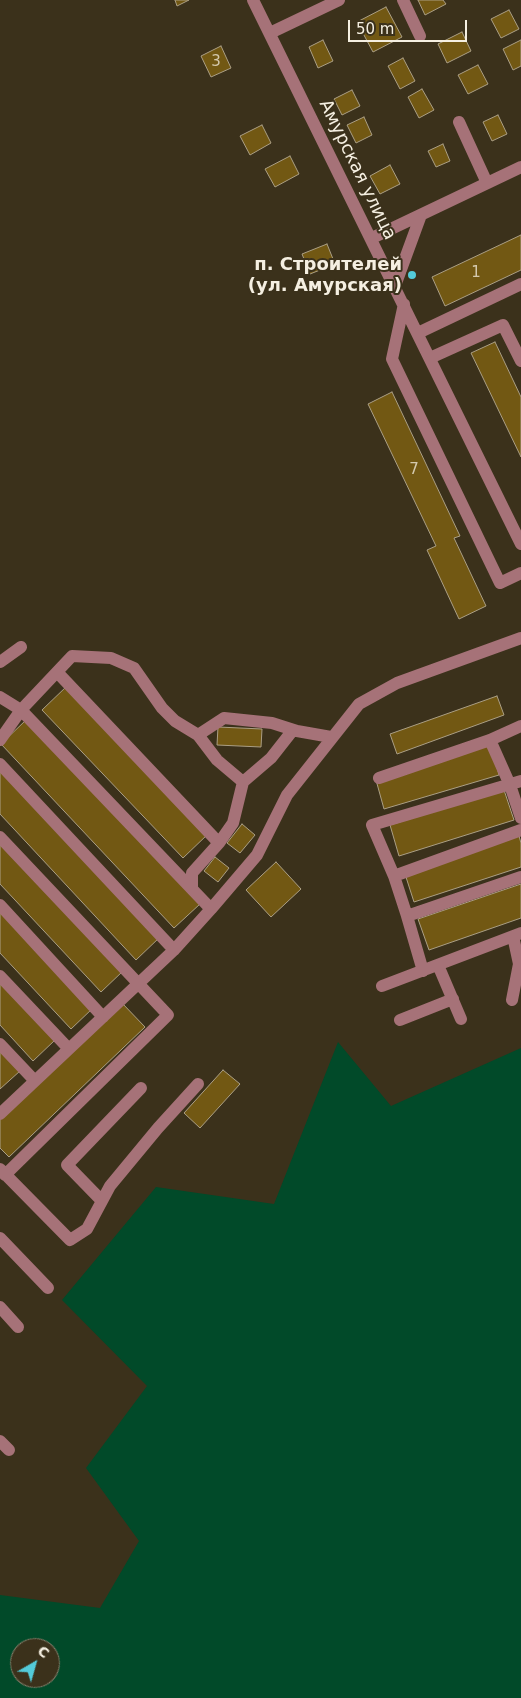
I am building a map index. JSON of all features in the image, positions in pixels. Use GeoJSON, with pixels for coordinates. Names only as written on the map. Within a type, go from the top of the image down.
{"type":"FeatureCollection","features":[{"type":"Feature","properties":{"kind":"street","name":"Амурская улица"},"geometry":{"type":"LineString","coordinates":[[254,0],[521,542]]}},
{"type":"Feature","properties":{"kind":"street"},"geometry":{"type":"LineString","coordinates":[[270,33],[339,0]]}},
{"type":"Feature","properties":{"kind":"street"},"geometry":{"type":"LineString","coordinates":[[403,0],[420,36]]}},
{"type":"Feature","properties":{"kind":"street"},"geometry":{"type":"LineString","coordinates":[[459,122],[487,183]]}},
{"type":"Feature","properties":{"kind":"street"},"geometry":{"type":"LineString","coordinates":[[372,238],[521,167]]}},
{"type":"Feature","properties":{"kind":"street"},"geometry":{"type":"LineString","coordinates":[[395,286],[421,215]]}},
{"type":"Feature","properties":{"kind":"street"},"geometry":{"type":"LineString","coordinates":[[418,333],[521,284]]}},
{"type":"Feature","properties":{"kind":"street"},"geometry":{"type":"LineString","coordinates":[[404,304],[392,358],[500,582],[521,572]]}},
{"type":"Feature","properties":{"kind":"street"},"geometry":{"type":"LineString","coordinates":[[430,358],[504,325],[521,361]]}},
{"type":"Feature","properties":{"kind":"street"},"geometry":{"type":"LineString","coordinates":[[0,1114],[174,950],[211,909],[257,854],[287,795],[359,704],[396,683],[521,638]]}},
{"type":"Feature","properties":{"kind":"street"},"geometry":{"type":"LineString","coordinates":[[0,662],[21,647]]}},
{"type":"Feature","properties":{"kind":"street"},"geometry":{"type":"LineString","coordinates":[[0,740],[21,710],[72,656],[110,658],[134,668],[162,708],[175,721],[198,735],[217,760],[243,782]]}},
{"type":"Feature","properties":{"kind":"street"},"geometry":{"type":"LineString","coordinates":[[57,672],[219,843]]}},
{"type":"Feature","properties":{"kind":"street"},"geometry":{"type":"LineString","coordinates":[[0,697],[21,710],[211,909]]}},
{"type":"Feature","properties":{"kind":"street"},"geometry":{"type":"LineString","coordinates":[[198,735],[224,718],[272,723],[293,730],[331,737]]}},
{"type":"Feature","properties":{"kind":"street"},"geometry":{"type":"LineString","coordinates":[[379,778],[490,740],[521,726]]}},
{"type":"Feature","properties":{"kind":"street"},"geometry":{"type":"LineString","coordinates":[[192,889],[192,874],[219,843],[233,823],[243,782],[271,758],[293,730]]}},
{"type":"Feature","properties":{"kind":"street"},"geometry":{"type":"LineString","coordinates":[[490,740],[516,783],[521,818]]}},
{"type":"Feature","properties":{"kind":"street"},"geometry":{"type":"LineString","coordinates":[[0,764],[174,950]]}},
{"type":"Feature","properties":{"kind":"street"},"geometry":{"type":"LineString","coordinates":[[423,971],[394,876],[372,825],[516,783]]}},
{"type":"Feature","properties":{"kind":"street"},"geometry":{"type":"LineString","coordinates":[[394,876],[521,830]]}},
{"type":"Feature","properties":{"kind":"street"},"geometry":{"type":"LineString","coordinates":[[0,837],[168,1015],[2,1172],[70,1240],[87,1229],[110,1186],[152,1135],[198,1084]]}},
{"type":"Feature","properties":{"kind":"street"},"geometry":{"type":"LineString","coordinates":[[407,916],[521,877]]}},
{"type":"Feature","properties":{"kind":"street"},"geometry":{"type":"LineString","coordinates":[[0,905],[103,1017]]}},
{"type":"Feature","properties":{"kind":"street"},"geometry":{"type":"LineString","coordinates":[[382,986],[517,934],[519,964],[512,1000]]}},
{"type":"Feature","properties":{"kind":"street"},"geometry":{"type":"LineString","coordinates":[[438,965],[461,1019]]}},
{"type":"Feature","properties":{"kind":"street"},"geometry":{"type":"LineString","coordinates":[[0,976],[69,1049]]}},
{"type":"Feature","properties":{"kind":"street"},"geometry":{"type":"LineString","coordinates":[[400,1020],[453,999]]}},
{"type":"Feature","properties":{"kind":"street"},"geometry":{"type":"LineString","coordinates":[[0,1044],[35,1081]]}},
{"type":"Feature","properties":{"kind":"street"},"geometry":{"type":"LineString","coordinates":[[102,1201],[67,1165],[141,1088]]}},
{"type":"Feature","properties":{"kind":"street"},"geometry":{"type":"LineString","coordinates":[[0,1238],[48,1288]]}},
{"type":"Feature","properties":{"kind":"street"},"geometry":{"type":"LineString","coordinates":[[0,1307],[18,1326]]}},
{"type":"Feature","properties":{"kind":"green space"},"geometry":{"type":"Polygon","coordinates":[[[338,1042],[391,1106],[521,1048],[521,1698],[0,1698],[0,1595],[100,1608],[139,1541],[86,1468],[147,1386],[62,1300],[156,1187],[274,1204],[338,1042]]]}},
{"type":"Feature","properties":{"kind":"building"},"geometry":{"type":"Polygon","coordinates":[[[175,0],[189,0],[177,6],[175,0]]]}},
{"type":"Feature","properties":{"kind":"building"},"geometry":{"type":"Polygon","coordinates":[[[418,0],[443,0],[446,4],[425,15],[418,0]]]}},
{"type":"Feature","properties":{"kind":"building"},"geometry":{"type":"Polygon","coordinates":[[[386,7],[402,37],[373,52],[357,22],[386,7]]]}},
{"type":"Feature","properties":{"kind":"building"},"geometry":{"type":"Polygon","coordinates":[[[509,10],[519,29],[501,38],[491,19],[509,10]]]}},
{"type":"Feature","properties":{"kind":"building"},"geometry":{"type":"Polygon","coordinates":[[[462,32],[471,51],[447,63],[438,44],[462,32]]]}},
{"type":"Feature","properties":{"kind":"building"},"geometry":{"type":"Polygon","coordinates":[[[323,40],[333,61],[318,68],[309,47],[323,40]]]}},
{"type":"Feature","properties":{"kind":"building"},"geometry":{"type":"Polygon","coordinates":[[[521,40],[521,66],[513,70],[503,49],[521,40]]]}},
{"type":"Feature","properties":{"kind":"building"},"geometry":{"type":"Polygon","coordinates":[[[221,46],[231,68],[211,77],[201,56],[221,46]]]}},
{"type":"Feature","properties":{"kind":"building"},"geometry":{"type":"Polygon","coordinates":[[[403,58],[415,81],[400,89],[388,66],[403,58]]]}},
{"type":"Feature","properties":{"kind":"building"},"geometry":{"type":"Polygon","coordinates":[[[478,65],[488,84],[468,94],[458,75],[478,65]]]}},
{"type":"Feature","properties":{"kind":"building"},"geometry":{"type":"Polygon","coordinates":[[[422,89],[434,110],[419,118],[408,97],[422,89]]]}},
{"type":"Feature","properties":{"kind":"building"},"geometry":{"type":"Polygon","coordinates":[[[352,90],[360,106],[342,115],[334,99],[352,90]]]}},
{"type":"Feature","properties":{"kind":"building"},"geometry":{"type":"Polygon","coordinates":[[[498,115],[507,134],[492,141],[483,122],[498,115]]]}},
{"type":"Feature","properties":{"kind":"building"},"geometry":{"type":"Polygon","coordinates":[[[364,117],[372,135],[356,143],[347,125],[364,117]]]}},
{"type":"Feature","properties":{"kind":"building"},"geometry":{"type":"Polygon","coordinates":[[[262,125],[271,143],[250,155],[240,136],[262,125]]]}},
{"type":"Feature","properties":{"kind":"building"},"geometry":{"type":"Polygon","coordinates":[[[443,144],[450,161],[436,167],[428,151],[443,144]]]}},
{"type":"Feature","properties":{"kind":"building"},"geometry":{"type":"Polygon","coordinates":[[[290,156],[299,174],[275,187],[265,169],[290,156]]]}},
{"type":"Feature","properties":{"kind":"building"},"geometry":{"type":"Polygon","coordinates":[[[390,165],[400,184],[380,194],[370,176],[390,165]]]}},
{"type":"Feature","properties":{"kind":"building"},"geometry":{"type":"Polygon","coordinates":[[[521,235],[521,270],[445,306],[432,277],[521,235]]]}},
{"type":"Feature","properties":{"kind":"building"},"geometry":{"type":"Polygon","coordinates":[[[327,244],[335,264],[310,274],[302,254],[327,244]]]}},
{"type":"Feature","properties":{"kind":"building"},"geometry":{"type":"Polygon","coordinates":[[[495,342],[521,397],[521,457],[471,353],[495,342]]]}},
{"type":"Feature","properties":{"kind":"building"},"geometry":{"type":"Polygon","coordinates":[[[392,392],[460,536],[454,538],[486,606],[459,619],[427,550],[436,546],[368,404],[392,392]]]}},
{"type":"Feature","properties":{"kind":"building"},"geometry":{"type":"Polygon","coordinates":[[[67,686],[208,834],[183,858],[42,710],[67,686]]]}},
{"type":"Feature","properties":{"kind":"building"},"geometry":{"type":"Polygon","coordinates":[[[497,696],[504,715],[397,754],[390,734],[497,696]]]}},
{"type":"Feature","properties":{"kind":"building"},"geometry":{"type":"Polygon","coordinates":[[[26,720],[200,904],[174,928],[1,744],[26,720]]]}},
{"type":"Feature","properties":{"kind":"building"},"geometry":{"type":"Polygon","coordinates":[[[218,727],[262,729],[261,747],[217,745],[218,727]]]}},
{"type":"Feature","properties":{"kind":"building"},"geometry":{"type":"Polygon","coordinates":[[[491,745],[499,775],[384,809],[376,780],[491,745]]]}},
{"type":"Feature","properties":{"kind":"building"},"geometry":{"type":"Polygon","coordinates":[[[0,765],[160,937],[136,960],[0,814],[0,765]]]}},
{"type":"Feature","properties":{"kind":"building"},"geometry":{"type":"Polygon","coordinates":[[[504,790],[514,820],[399,856],[390,825],[504,790]]]}},
{"type":"Feature","properties":{"kind":"building"},"geometry":{"type":"Polygon","coordinates":[[[242,824],[255,835],[240,853],[227,843],[242,824]]]}},
{"type":"Feature","properties":{"kind":"building"},"geometry":{"type":"Polygon","coordinates":[[[519,836],[521,843],[521,867],[414,902],[405,874],[519,836]]]}},
{"type":"Feature","properties":{"kind":"building"},"geometry":{"type":"Polygon","coordinates":[[[0,840],[123,971],[101,992],[0,884],[0,840]]]}},
{"type":"Feature","properties":{"kind":"building"},"geometry":{"type":"Polygon","coordinates":[[[215,857],[229,868],[218,882],[204,871],[215,857]]]}},
{"type":"Feature","properties":{"kind":"building"},"geometry":{"type":"Polygon","coordinates":[[[276,862],[301,889],[271,917],[246,890],[276,862]]]}},
{"type":"Feature","properties":{"kind":"building"},"geometry":{"type":"Polygon","coordinates":[[[521,884],[521,918],[429,950],[418,919],[521,884]]]}},
{"type":"Feature","properties":{"kind":"building"},"geometry":{"type":"Polygon","coordinates":[[[0,909],[93,1008],[71,1029],[0,953],[0,909]]]}},
{"type":"Feature","properties":{"kind":"building"},"geometry":{"type":"Polygon","coordinates":[[[0,981],[55,1040],[33,1061],[0,1025],[0,981]]]}},
{"type":"Feature","properties":{"kind":"building"},"geometry":{"type":"Polygon","coordinates":[[[121,1002],[145,1027],[9,1157],[0,1148],[0,1118],[121,1002]]]}},
{"type":"Feature","properties":{"kind":"building"},"geometry":{"type":"Polygon","coordinates":[[[0,1050],[20,1071],[0,1089],[0,1050]]]}},
{"type":"Feature","properties":{"kind":"building"},"geometry":{"type":"Polygon","coordinates":[[[223,1070],[240,1084],[200,1128],[184,1113],[223,1070]]]}},
{"type":"Feature","properties":{"kind":"place","name":"п. Строителей (ул. Амурская)"},"geometry":{"type":"Point","coordinates":[412,275]}}]}
